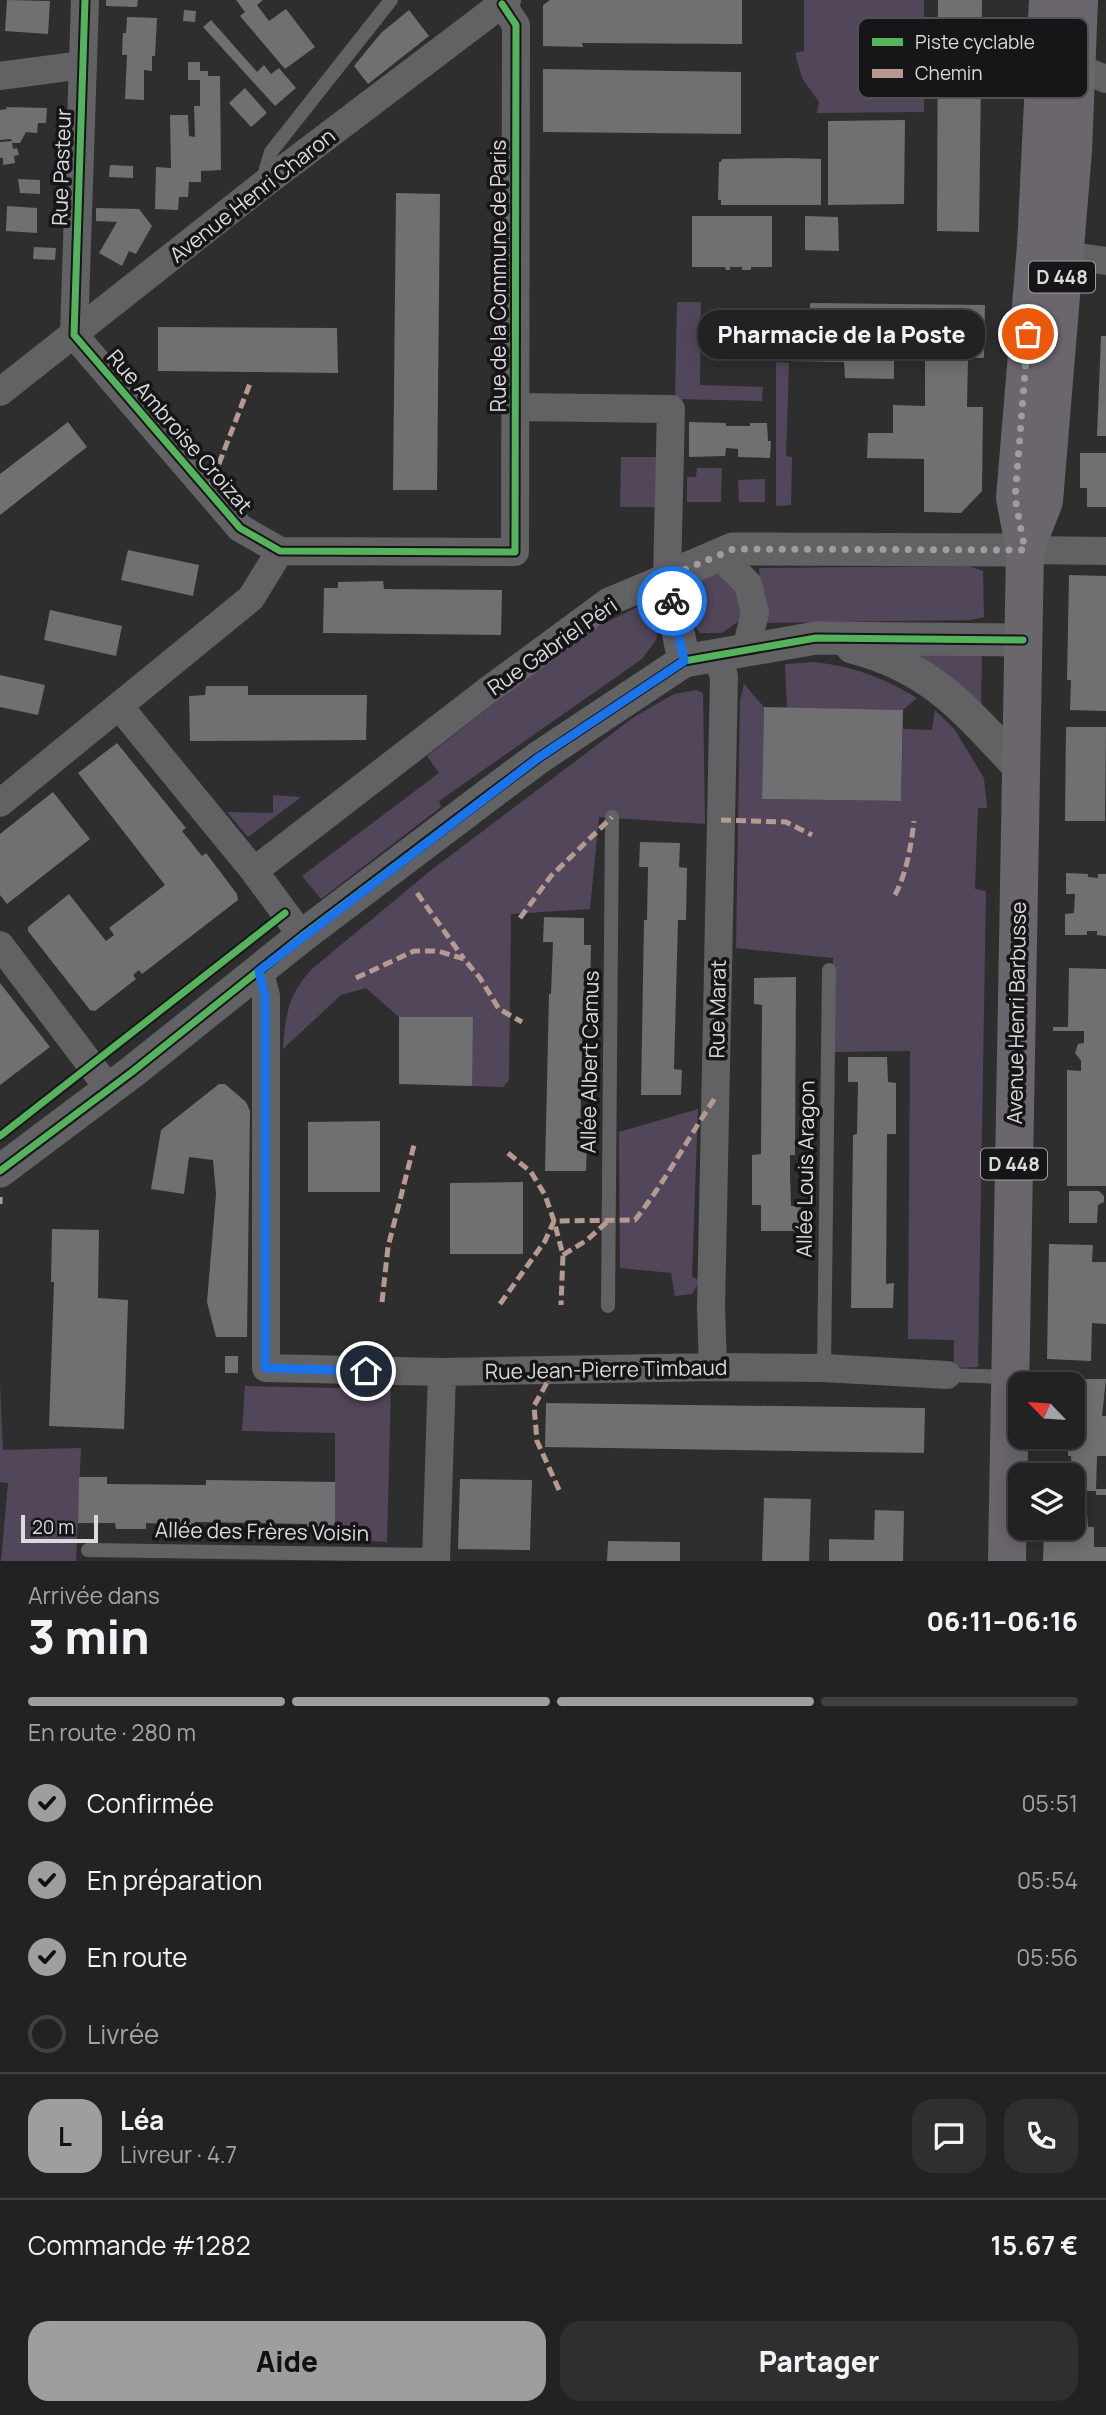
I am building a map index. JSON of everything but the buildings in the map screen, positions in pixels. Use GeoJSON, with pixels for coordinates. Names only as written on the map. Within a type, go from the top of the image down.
{"type":"FeatureCollection","features":[{"type":"Feature","properties":{"kind":"main road","name":"Avenue Henri Barbusse"},"geometry":{"type":"LineString","coordinates":[[1047,18],[1048,0]]}},
{"type":"Feature","properties":{"kind":"main road","name":"Avenue Henri Barbusse"},"geometry":{"type":"LineString","coordinates":[[1079,0],[1082,18]]}},
{"type":"Feature","properties":{"kind":"main road","name":"Avenue Henri Barbusse"},"geometry":{"type":"LineString","coordinates":[[1088,55],[1091,73]]}},
{"type":"Feature","properties":{"kind":"main road","name":"Avenue Henri Barbusse"},"geometry":{"type":"LineString","coordinates":[[1010,1372],[1025,550],[1015,498],[1036,246],[1043,98]]}},
{"type":"Feature","properties":{"kind":"main road","name":"Avenue Henri Barbusse"},"geometry":{"type":"LineString","coordinates":[[1025,550],[1044,501],[1073,151],[1085,98]]}},
{"type":"Feature","properties":{"kind":"main road","name":"Avenue Henri Barbusse"},"geometry":{"type":"LineString","coordinates":[[1007,1561],[1009,1449]]}},
{"type":"Feature","properties":{"kind":"street","name":"Rue Pasteur"},"geometry":{"type":"LineString","coordinates":[[74,335],[85,0]]}},
{"type":"Feature","properties":{"kind":"street","name":"Avenue Henri Charon"},"geometry":{"type":"LineString","coordinates":[[0,392],[260,187],[504,2]]}},
{"type":"Feature","properties":{"kind":"street","name":"Rue de la Commune de Paris"},"geometry":{"type":"LineString","coordinates":[[504,2],[516,25],[516,552]]}},
{"type":"Feature","properties":{"kind":"street"},"geometry":{"type":"LineString","coordinates":[[0,76],[82,65]]}},
{"type":"Feature","properties":{"kind":"street"},"geometry":{"type":"LineString","coordinates":[[1064,255],[1106,261]]}},
{"type":"Feature","properties":{"kind":"street","name":"Rue Ambroise Croizat"},"geometry":{"type":"LineString","coordinates":[[74,335],[240,528],[280,551],[516,552]]}},
{"type":"Feature","properties":{"kind":"street"},"geometry":{"type":"LineString","coordinates":[[516,407],[671,409],[672,602],[715,655]]}},
{"type":"Feature","properties":{"kind":"street","name":"Rue Gabriel Péri"},"geometry":{"type":"LineString","coordinates":[[254,871],[476,699],[608,602],[733,549],[1106,551]]}},
{"type":"Feature","properties":{"kind":"street"},"geometry":{"type":"LineString","coordinates":[[0,803],[251,598],[280,551]]}},
{"type":"Feature","properties":{"kind":"street"},"geometry":{"type":"LineString","coordinates":[[0,1171],[302,936],[538,758],[715,655],[755,612],[748,584],[719,555]]}},
{"type":"Feature","properties":{"kind":"street"},"geometry":{"type":"LineString","coordinates":[[715,655],[816,638],[1023,639]]}},
{"type":"Feature","properties":{"kind":"street"},"geometry":{"type":"LineString","coordinates":[[816,638],[878,654],[919,673],[956,701],[1020,768]]}},
{"type":"Feature","properties":{"kind":"street","name":"Rue Marat"},"geometry":{"type":"LineString","coordinates":[[713,1367],[711,1308],[724,676],[715,655]]}},
{"type":"Feature","properties":{"kind":"street"},"geometry":{"type":"LineString","coordinates":[[119,706],[254,871],[302,936]]}},
{"type":"Feature","properties":{"kind":"street"},"geometry":{"type":"LineString","coordinates":[[0,945],[109,1088]]}},
{"type":"Feature","properties":{"kind":"street","name":"Rue Jean-Pierre Timbaud"},"geometry":{"type":"LineString","coordinates":[[259,971],[265,996],[265,1368],[442,1372],[713,1367],[824,1368],[947,1375]]}},
{"type":"Feature","properties":{"kind":"street"},"geometry":{"type":"LineString","coordinates":[[436,1558],[442,1372]]}},
{"type":"Feature","properties":{"kind":"lane"},"geometry":{"type":"LineString","coordinates":[[260,187],[271,152],[391,0]]}},
{"type":"Feature","properties":{"kind":"lane","name":"Allée Albert Camus"},"geometry":{"type":"LineString","coordinates":[[608,1306],[612,817]]}},
{"type":"Feature","properties":{"kind":"lane","name":"Allée Louis Aragon"},"geometry":{"type":"LineString","coordinates":[[824,1368],[829,970]]}},
{"type":"Feature","properties":{"kind":"lane"},"geometry":{"type":"LineString","coordinates":[[947,1375],[1008,1377]]}},
{"type":"Feature","properties":{"kind":"lane","name":"Allée des Frères Voisin"},"geometry":{"type":"LineString","coordinates":[[88,1550],[436,1558]]}},
{"type":"Feature","properties":{"kind":"shaded area"},"geometry":{"type":"Polygon","coordinates":[[[804,0],[924,0],[924,18],[858,18],[858,98],[924,98],[924,112],[817,113],[819,102],[802,78],[795,53],[804,51],[804,0]]]}},
{"type":"Feature","properties":{"kind":"shaded area"},"geometry":{"type":"Polygon","coordinates":[[[677,302],[701,302],[700,385],[763,387],[762,401],[675,399],[677,302]]]}},
{"type":"Feature","properties":{"kind":"shaded area"},"geometry":{"type":"Polygon","coordinates":[[[776,362],[789,363],[786,456],[792,457],[791,505],[776,506],[776,362]]]}},
{"type":"Feature","properties":{"kind":"shaded area"},"geometry":{"type":"Polygon","coordinates":[[[621,457],[656,457],[658,507],[620,507],[621,457]]]}},
{"type":"Feature","properties":{"kind":"shaded area"},"geometry":{"type":"Polygon","coordinates":[[[697,468],[722,468],[721,502],[687,502],[687,477],[696,477],[697,468]]]}},
{"type":"Feature","properties":{"kind":"shaded area"},"geometry":{"type":"Polygon","coordinates":[[[765,479],[765,502],[739,502],[738,480],[765,479]]]}},
{"type":"Feature","properties":{"kind":"shaded area"},"geometry":{"type":"Polygon","coordinates":[[[968,566],[983,571],[984,617],[971,620],[763,623],[759,568],[968,566]]]}},
{"type":"Feature","properties":{"kind":"shaded area"},"geometry":{"type":"Polygon","coordinates":[[[705,572],[719,574],[740,589],[743,605],[739,621],[722,633],[700,633],[686,609],[687,594],[691,586],[705,572]]]}},
{"type":"Feature","properties":{"kind":"shaded area"},"geometry":{"type":"Polygon","coordinates":[[[656,598],[663,607],[656,640],[642,659],[439,801],[441,807],[321,899],[302,876],[439,773],[427,756],[584,633],[656,598]]]}},
{"type":"Feature","properties":{"kind":"shaded area"},"geometry":{"type":"Polygon","coordinates":[[[905,652],[982,653],[981,711],[905,652]]]}},
{"type":"Feature","properties":{"kind":"shaded area"},"geometry":{"type":"Polygon","coordinates":[[[814,662],[868,674],[917,698],[903,710],[787,708],[785,664],[814,662]]]}},
{"type":"Feature","properties":{"kind":"shaded area"},"geometry":{"type":"Polygon","coordinates":[[[744,684],[764,707],[762,799],[901,801],[903,729],[932,730],[935,710],[955,730],[984,778],[987,808],[978,808],[975,889],[986,891],[978,1367],[954,1368],[954,1340],[908,1339],[910,1051],[833,1052],[833,958],[736,948],[740,701],[744,684]]]}},
{"type":"Feature","properties":{"kind":"shaded area"},"geometry":{"type":"Polygon","coordinates":[[[696,690],[703,693],[705,824],[599,817],[590,909],[511,914],[509,1080],[503,1087],[472,1086],[472,1017],[399,1017],[366,988],[341,995],[283,1049],[289,1006],[297,988],[312,969],[430,871],[634,717],[674,694],[696,690]]]}},
{"type":"Feature","properties":{"kind":"shaded area"},"geometry":{"type":"Polygon","coordinates":[[[273,795],[301,797],[248,837],[227,812],[273,813],[273,795]]]}},
{"type":"Feature","properties":{"kind":"shaded area"},"geometry":{"type":"Polygon","coordinates":[[[698,1109],[692,1277],[700,1280],[692,1294],[675,1296],[671,1273],[620,1268],[619,1132],[698,1109]]]}},
{"type":"Feature","properties":{"kind":"shaded area"},"geometry":{"type":"Polygon","coordinates":[[[0,1384],[3,1450],[81,1448],[76,1561],[1,1561],[8,1483],[0,1482],[0,1384]]]}},
{"type":"Feature","properties":{"kind":"shaded area"},"geometry":{"type":"Polygon","coordinates":[[[391,1385],[387,1542],[332,1539],[335,1527],[335,1433],[242,1431],[245,1386],[336,1388],[391,1385]]]}},
{"type":"Feature","properties":{"kind":"marked path"},"geometry":{"type":"LineString","coordinates":[[208,492],[251,381]]}},
{"type":"Feature","properties":{"kind":"marked path"},"geometry":{"type":"LineString","coordinates":[[520,918],[551,876],[612,817]]}},
{"type":"Feature","properties":{"kind":"marked path"},"geometry":{"type":"LineString","coordinates":[[721,820],[786,822],[812,835]]}},
{"type":"Feature","properties":{"kind":"marked path"},"geometry":{"type":"LineString","coordinates":[[895,895],[910,849],[914,821]]}},
{"type":"Feature","properties":{"kind":"marked path"},"geometry":{"type":"LineString","coordinates":[[417,893],[464,959]]}},
{"type":"Feature","properties":{"kind":"marked path"},"geometry":{"type":"LineString","coordinates":[[356,978],[414,951],[438,951],[464,959],[480,978],[499,1009],[522,1022]]}},
{"type":"Feature","properties":{"kind":"marked path"},"geometry":{"type":"LineString","coordinates":[[500,1304],[545,1241],[554,1221],[635,1220],[715,1098]]}},
{"type":"Feature","properties":{"kind":"marked path"},"geometry":{"type":"LineString","coordinates":[[382,1302],[388,1247],[414,1145]]}},
{"type":"Feature","properties":{"kind":"marked path"},"geometry":{"type":"LineString","coordinates":[[508,1153],[531,1172],[545,1195],[563,1255],[561,1305]]}},
{"type":"Feature","properties":{"kind":"marked path"},"geometry":{"type":"LineString","coordinates":[[0,1197],[0,1204]]}},
{"type":"Feature","properties":{"kind":"marked path"},"geometry":{"type":"LineString","coordinates":[[563,1255],[587,1240],[608,1221]]}},
{"type":"Feature","properties":{"kind":"marked path"},"geometry":{"type":"LineString","coordinates":[[554,1370],[534,1406],[537,1441],[560,1492]]}},
{"type":"Feature","properties":{"kind":"cycle path"},"geometry":{"type":"LineString","coordinates":[[85,0],[74,335],[240,528],[280,551],[515,552],[516,25],[502,4]]}},
{"type":"Feature","properties":{"kind":"cycle path"},"geometry":{"type":"LineString","coordinates":[[0,1171],[487,796],[538,758],[684,661],[816,638],[1023,640]]}},
{"type":"Feature","properties":{"kind":"cycle path"},"geometry":{"type":"LineString","coordinates":[[0,1136],[285,913]]}},
{"type":"Feature","properties":{"kind":"way so far"},"geometry":{"type":"LineString","coordinates":[[672,601],[677,573],[733,549],[1025,550],[1015,498],[1028,334]]}},
{"type":"Feature","properties":{"kind":"place","name":"Pharmacie de la Poste"},"geometry":{"type":"Point","coordinates":[1028,334]}},
{"type":"Feature","properties":{"kind":"route"},"geometry":{"type":"LineString","coordinates":[[366,1371],[265,1368],[265,996],[259,971],[538,758],[684,661],[672,601]]}}]}
